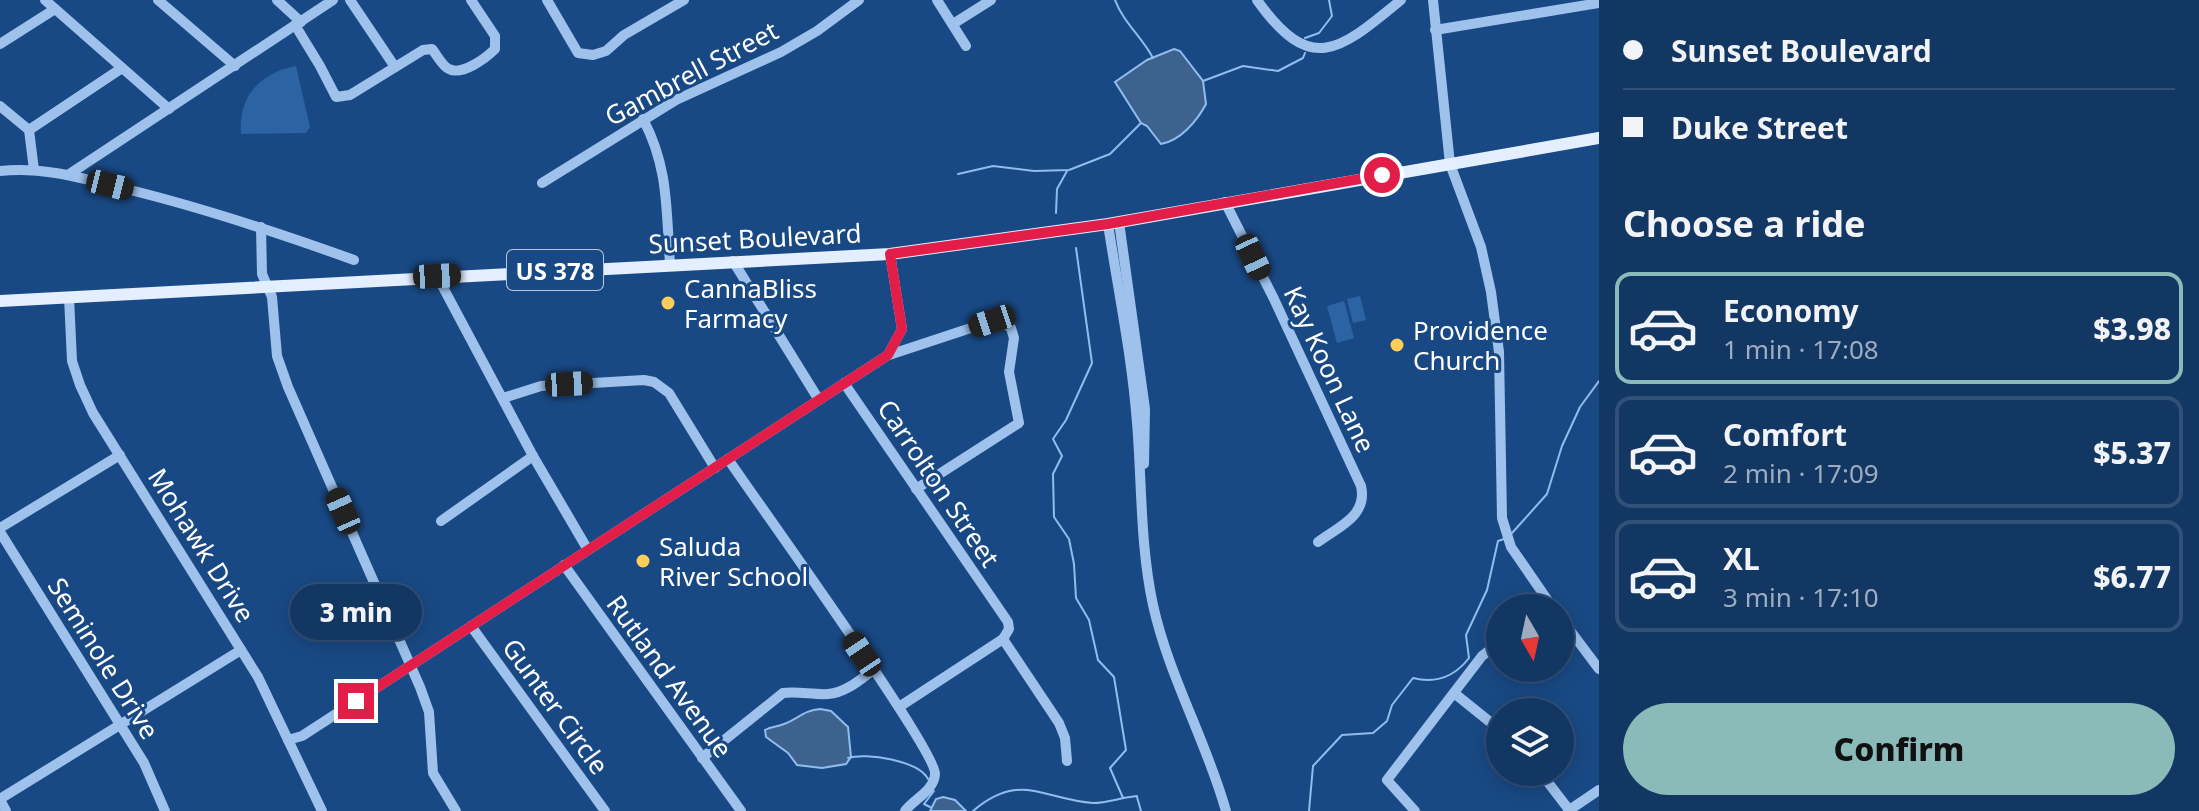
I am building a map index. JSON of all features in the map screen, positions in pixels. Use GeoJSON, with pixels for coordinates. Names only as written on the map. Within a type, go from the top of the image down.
{"type":"FeatureCollection","features":[{"type":"Feature","properties":{"kind":"main road","name":"Sunset Boulevard"},"geometry":{"type":"LineString","coordinates":[[0,301],[890,254],[1113,223],[1599,138]]}},
{"type":"Feature","properties":{"kind":"street"},"geometry":{"type":"LineString","coordinates":[[45,0],[169,109]]}},
{"type":"Feature","properties":{"kind":"street"},"geometry":{"type":"LineString","coordinates":[[158,0],[235,66]]}},
{"type":"Feature","properties":{"kind":"street"},"geometry":{"type":"LineString","coordinates":[[277,0],[298,24],[336,97],[350,95],[423,50],[432,49],[445,67],[458,71],[489,55],[495,49],[495,36],[471,0]]}},
{"type":"Feature","properties":{"kind":"street"},"geometry":{"type":"LineString","coordinates":[[68,175],[333,0]]}},
{"type":"Feature","properties":{"kind":"street"},"geometry":{"type":"LineString","coordinates":[[350,0],[395,67]]}},
{"type":"Feature","properties":{"kind":"street"},"geometry":{"type":"LineString","coordinates":[[547,0],[578,53],[593,55],[606,51],[624,35],[684,0]]}},
{"type":"Feature","properties":{"kind":"street","name":"Gambrell Street"},"geometry":{"type":"LineString","coordinates":[[542,183],[643,119],[698,89],[781,52],[817,31],[859,0]]}},
{"type":"Feature","properties":{"kind":"street"},"geometry":{"type":"LineString","coordinates":[[937,0],[966,46]]}},
{"type":"Feature","properties":{"kind":"street"},"geometry":{"type":"LineString","coordinates":[[953,24],[991,0]]}},
{"type":"Feature","properties":{"kind":"street"},"geometry":{"type":"LineString","coordinates":[[1257,0],[1271,20],[1295,42],[1316,48],[1351,38],[1401,0]]}},
{"type":"Feature","properties":{"kind":"street"},"geometry":{"type":"LineString","coordinates":[[1433,0],[1450,164],[1481,247],[1499,352],[1499,498],[1502,518],[1511,547],[1543,594]]}},
{"type":"Feature","properties":{"kind":"street"},"geometry":{"type":"LineString","coordinates":[[1435,30],[1599,3]]}},
{"type":"Feature","properties":{"kind":"street"},"geometry":{"type":"LineString","coordinates":[[0,44],[55,9]]}},
{"type":"Feature","properties":{"kind":"street"},"geometry":{"type":"LineString","coordinates":[[29,130],[122,68]]}},
{"type":"Feature","properties":{"kind":"street"},"geometry":{"type":"LineString","coordinates":[[0,106],[29,130],[34,170]]}},
{"type":"Feature","properties":{"kind":"street"},"geometry":{"type":"LineString","coordinates":[[643,119],[662,166],[670,264]]}},
{"type":"Feature","properties":{"kind":"street"},"geometry":{"type":"LineString","coordinates":[[0,171],[34,170],[68,175],[185,203],[354,260]]}},
{"type":"Feature","properties":{"kind":"street","name":"Kay Koon Lane"},"geometry":{"type":"LineString","coordinates":[[1225,202],[1361,486],[1363,500],[1357,513],[1318,542]]}},
{"type":"Feature","properties":{"kind":"street"},"geometry":{"type":"LineString","coordinates":[[1113,223],[1135,406],[1145,561],[1153,605],[1178,687],[1209,759],[1226,811]]}},
{"type":"Feature","properties":{"kind":"street"},"geometry":{"type":"LineString","coordinates":[[261,227],[262,274],[272,297],[277,356],[429,712],[433,773],[456,811]]}},
{"type":"Feature","properties":{"kind":"street"},"geometry":{"type":"LineString","coordinates":[[888,355],[902,329],[890,254]]}},
{"type":"Feature","properties":{"kind":"street"},"geometry":{"type":"LineString","coordinates":[[733,261],[819,400]]}},
{"type":"Feature","properties":{"kind":"street"},"geometry":{"type":"LineString","coordinates":[[437,276],[533,456],[588,550]]}},
{"type":"Feature","properties":{"kind":"street","name":"Mohawk Drive"},"geometry":{"type":"LineString","coordinates":[[69,297],[75,372],[93,413],[258,677],[322,811]]}},
{"type":"Feature","properties":{"kind":"street"},"geometry":{"type":"LineString","coordinates":[[288,740],[302,736],[888,355],[992,321],[1003,322],[1011,328],[1014,338],[1009,372],[1019,423],[916,489]]}},
{"type":"Feature","properties":{"kind":"street"},"geometry":{"type":"LineString","coordinates":[[503,398],[541,386],[654,382],[669,393],[715,468]]}},
{"type":"Feature","properties":{"kind":"street","name":"Carrolton Street"},"geometry":{"type":"LineString","coordinates":[[844,383],[1008,622],[1009,629],[1003,639]]}},
{"type":"Feature","properties":{"kind":"street"},"geometry":{"type":"LineString","coordinates":[[0,530],[120,455]]}},
{"type":"Feature","properties":{"kind":"street"},"geometry":{"type":"LineString","coordinates":[[441,521],[533,456]]}},
{"type":"Feature","properties":{"kind":"street"},"geometry":{"type":"LineString","coordinates":[[728,459],[899,707],[936,772],[929,788],[905,811]]}},
{"type":"Feature","properties":{"kind":"street","name":"Seminole Drive"},"geometry":{"type":"LineString","coordinates":[[0,530],[144,763],[165,811]]}},
{"type":"Feature","properties":{"kind":"street","name":"Rutland Avenue"},"geometry":{"type":"LineString","coordinates":[[564,565],[741,811]]}},
{"type":"Feature","properties":{"kind":"street","name":"Gunter Circle"},"geometry":{"type":"LineString","coordinates":[[471,626],[605,811]]}},
{"type":"Feature","properties":{"kind":"street"},"geometry":{"type":"LineString","coordinates":[[1574,636],[1599,669]]}},
{"type":"Feature","properties":{"kind":"street"},"geometry":{"type":"LineString","coordinates":[[899,707],[908,704],[1003,639],[1059,723],[1065,738],[1067,761]]}},
{"type":"Feature","properties":{"kind":"street"},"geometry":{"type":"LineString","coordinates":[[6,811],[0,800],[241,650]]}},
{"type":"Feature","properties":{"kind":"street"},"geometry":{"type":"LineString","coordinates":[[1415,811],[1387,780],[1486,653]]}},
{"type":"Feature","properties":{"kind":"street"},"geometry":{"type":"LineString","coordinates":[[702,758],[783,693],[829,694],[852,685],[873,670]]}},
{"type":"Feature","properties":{"kind":"street"},"geometry":{"type":"LineString","coordinates":[[1454,693],[1486,719]]}},
{"type":"Feature","properties":{"kind":"street"},"geometry":{"type":"LineString","coordinates":[[1550,786],[1569,811],[1599,790]]}},
{"type":"Feature","properties":{"kind":"shaded area"},"geometry":{"type":"Polygon","coordinates":[[[1174,49],[1180,51],[1203,81],[1206,104],[1187,129],[1175,139],[1161,144],[1141,123],[1115,82],[1147,60],[1174,49]]]}},
{"type":"Feature","properties":{"kind":"shaded area"},"geometry":{"type":"Polygon","coordinates":[[[296,66],[310,127],[306,133],[241,134],[243,108],[254,88],[272,74],[296,66]]]}},
{"type":"Feature","properties":{"kind":"shaded area"},"geometry":{"type":"Polygon","coordinates":[[[1360,296],[1366,320],[1353,323],[1347,299],[1360,296]]]}},
{"type":"Feature","properties":{"kind":"shaded area"},"geometry":{"type":"Polygon","coordinates":[[[1344,301],[1354,338],[1337,343],[1327,306],[1344,301]]]}},
{"type":"Feature","properties":{"kind":"shaded area"},"geometry":{"type":"Polygon","coordinates":[[[820,709],[831,711],[848,727],[851,757],[846,764],[822,768],[797,765],[788,753],[766,737],[765,730],[820,709]]]}},
{"type":"Feature","properties":{"kind":"shaded area"},"geometry":{"type":"Polygon","coordinates":[[[936,799],[955,800],[966,811],[930,811],[936,799]]]}},
{"type":"Feature","properties":{"kind":"waterway"},"geometry":{"type":"LineString","coordinates":[[1115,0],[1153,58]]}},
{"type":"Feature","properties":{"kind":"waterway"},"geometry":{"type":"LineString","coordinates":[[1305,38],[1319,33],[1332,16],[1329,0]]}},
{"type":"Feature","properties":{"kind":"waterway"},"geometry":{"type":"LineString","coordinates":[[1203,81],[1243,66],[1278,71],[1303,58],[1305,53]]}},
{"type":"Feature","properties":{"kind":"waterway"},"geometry":{"type":"LineString","coordinates":[[958,174],[993,166],[1034,171],[1069,170],[1110,154],[1141,123]]}},
{"type":"Feature","properties":{"kind":"waterway"},"geometry":{"type":"LineString","coordinates":[[1056,213],[1057,189],[1067,171]]}},
{"type":"Feature","properties":{"kind":"waterway"},"geometry":{"type":"LineString","coordinates":[[1076,248],[1092,363],[1066,420],[1053,439],[1062,456],[1053,474],[1054,517],[1069,539],[1076,598],[1089,620],[1098,660],[1114,677],[1126,750],[1110,768],[1123,798],[1137,796]]}},
{"type":"Feature","properties":{"kind":"waterway"},"geometry":{"type":"LineString","coordinates":[[1512,533],[1547,494],[1562,446],[1580,407],[1599,381]]}},
{"type":"Feature","properties":{"kind":"waterway"},"geometry":{"type":"LineString","coordinates":[[1309,811],[1313,766],[1342,735],[1373,733],[1387,721],[1392,705],[1413,678],[1429,680],[1444,677],[1458,670],[1469,658],[1466,635],[1487,590],[1498,541],[1504,539]]}},
{"type":"Feature","properties":{"kind":"waterway"},"geometry":{"type":"LineString","coordinates":[[848,758],[867,756],[903,763],[914,767],[928,779]]}},
{"type":"Feature","properties":{"kind":"waterway"},"geometry":{"type":"LineString","coordinates":[[973,811],[1004,792],[1018,790],[1093,803],[1124,798]]}},
{"type":"Feature","properties":{"kind":"waterway"},"geometry":{"type":"LineString","coordinates":[[930,807],[924,804],[934,791]]}},
{"type":"Feature","properties":{"kind":"waterway"},"geometry":{"type":"LineString","coordinates":[[1137,797],[1141,811]]}},
{"type":"Feature","properties":{"kind":"place","name":"CannaBliss Farmacy"},"geometry":{"type":"Point","coordinates":[668,303]}},
{"type":"Feature","properties":{"kind":"place","name":"Providence Church"},"geometry":{"type":"Point","coordinates":[1397,345]}},
{"type":"Feature","properties":{"kind":"place","name":"Saluda River School"},"geometry":{"type":"Point","coordinates":[643,561]}},
{"type":"Feature","properties":{"kind":"route"},"geometry":{"type":"LineString","coordinates":[[356,701],[888,355],[902,329],[890,254],[1108,224],[1382,175]]}}]}
